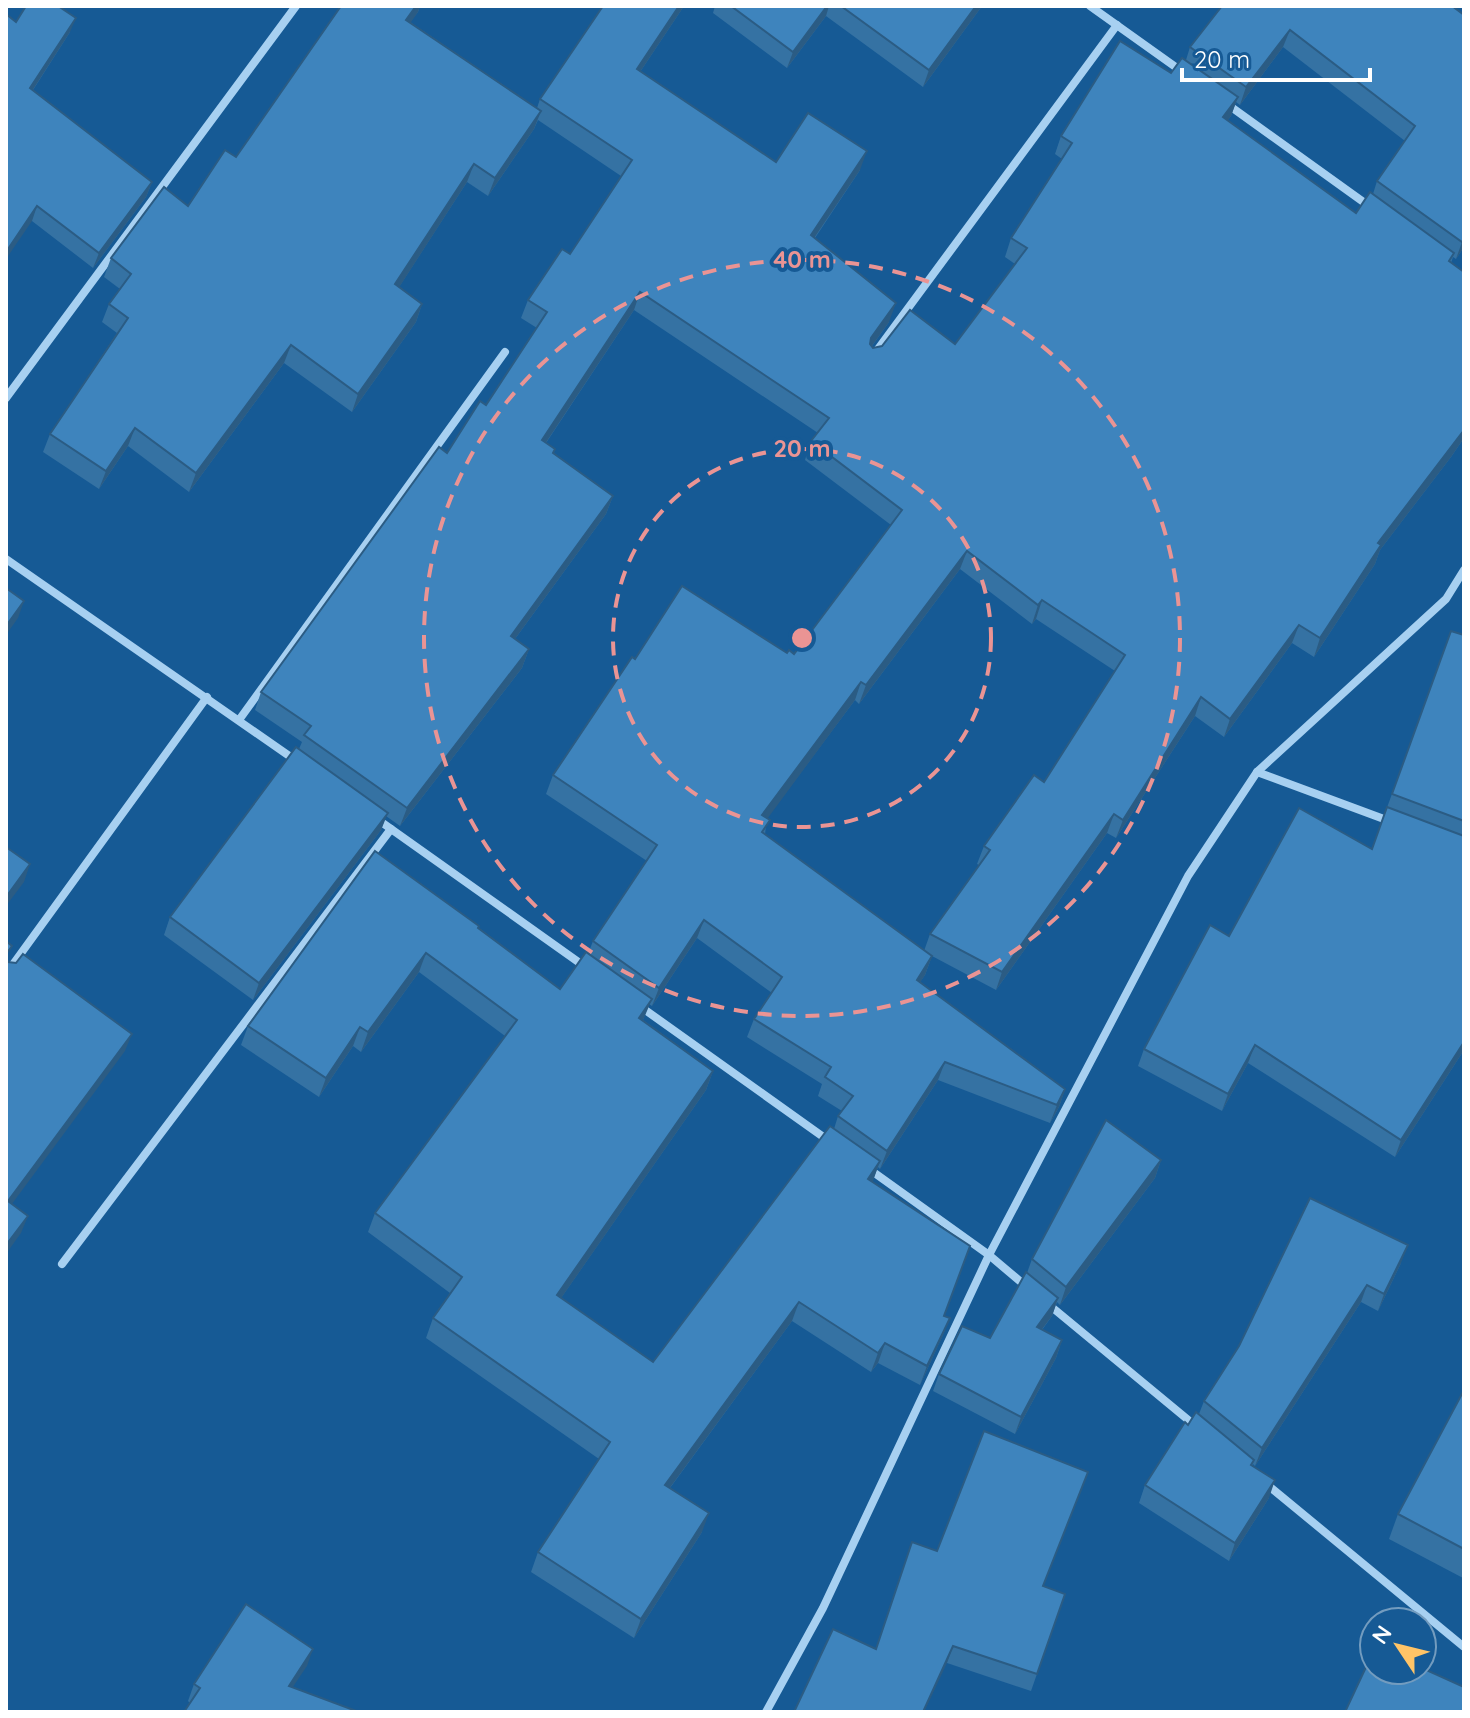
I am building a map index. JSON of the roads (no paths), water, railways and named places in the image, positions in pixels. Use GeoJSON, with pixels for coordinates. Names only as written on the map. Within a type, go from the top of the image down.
{"type":"FeatureCollection","features":[{"type":"Feature","properties":{"kind":"street"},"geometry":{"type":"LineString","coordinates":[[6,398],[296,6]]}},
{"type":"Feature","properties":{"kind":"street"},"geometry":{"type":"LineString","coordinates":[[1090,6],[1194,80]]}},
{"type":"Feature","properties":{"kind":"street"},"geometry":{"type":"LineString","coordinates":[[870,360],[1117,25]]}},
{"type":"Feature","properties":{"kind":"street"},"geometry":{"type":"LineString","coordinates":[[1220,99],[1374,210]]}},
{"type":"Feature","properties":{"kind":"street"},"geometry":{"type":"LineString","coordinates":[[239,720],[505,352]]}},
{"type":"Feature","properties":{"kind":"street"},"geometry":{"type":"LineString","coordinates":[[6,559],[303,765]]}},
{"type":"Feature","properties":{"kind":"street"},"geometry":{"type":"LineString","coordinates":[[766,1712],[823,1608],[989,1255],[1188,876],[1257,772],[1446,599],[1464,570]]}},
{"type":"Feature","properties":{"kind":"street"},"geometry":{"type":"LineString","coordinates":[[6,974],[207,697]]}},
{"type":"Feature","properties":{"kind":"street"},"geometry":{"type":"LineString","coordinates":[[1257,772],[1405,827]]}},
{"type":"Feature","properties":{"kind":"street"},"geometry":{"type":"LineString","coordinates":[[366,811],[586,968]]}},
{"type":"Feature","properties":{"kind":"street"},"geometry":{"type":"LineString","coordinates":[[62,1264],[391,829]]}},
{"type":"Feature","properties":{"kind":"street"},"geometry":{"type":"LineString","coordinates":[[638,1005],[833,1144]]}},
{"type":"Feature","properties":{"kind":"street"},"geometry":{"type":"LineString","coordinates":[[859,1163],[989,1255],[1208,1436]]}},
{"type":"Feature","properties":{"kind":"street"},"geometry":{"type":"LineString","coordinates":[[1257,1476],[1464,1647]]}}]}
